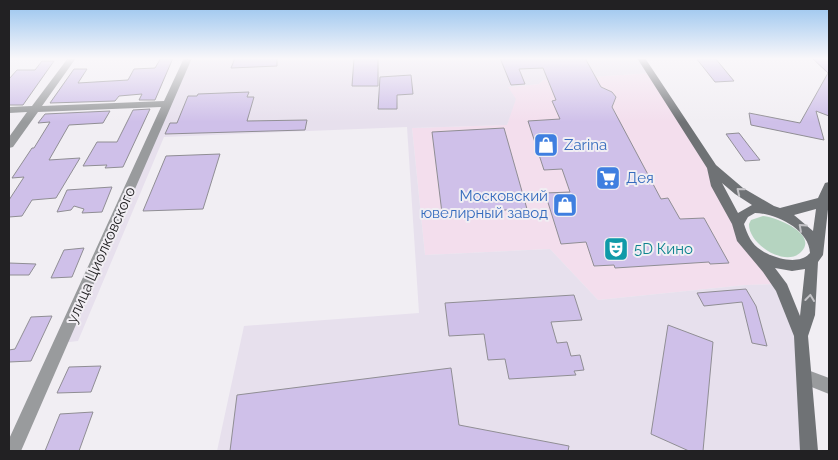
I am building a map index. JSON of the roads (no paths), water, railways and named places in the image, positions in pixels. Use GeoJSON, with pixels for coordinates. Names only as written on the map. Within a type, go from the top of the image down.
{"type":"FeatureCollection","features":[{"type":"Feature","properties":{"kind":"main road"},"geometry":{"type":"LineString","coordinates":[[655,79],[712,168],[739,191],[805,228],[815,242],[808,315],[801,336]]}},
{"type":"Feature","properties":{"kind":"main road"},"geometry":{"type":"LineString","coordinates":[[712,168],[717,186],[738,224],[741,237],[782,288],[801,336],[809,451]]}},
{"type":"Feature","properties":{"kind":"main road"},"geometry":{"type":"LineString","coordinates":[[753,250],[771,261],[791,266],[799,266],[814,254],[823,201],[829,186]]}},
{"type":"Feature","properties":{"kind":"main road"},"geometry":{"type":"LineString","coordinates":[[738,224],[739,219],[748,211],[775,211],[812,206],[823,201]]}},
{"type":"Feature","properties":{"kind":"street"},"geometry":{"type":"LineString","coordinates":[[9,144],[56,79]]}},
{"type":"Feature","properties":{"kind":"street","name":"улица Циолковского"},"geometry":{"type":"LineString","coordinates":[[12,451],[179,79]]}},
{"type":"Feature","properties":{"kind":"street"},"geometry":{"type":"LineString","coordinates":[[9,110],[168,104]]}},
{"type":"Feature","properties":{"kind":"street"},"geometry":{"type":"LineString","coordinates":[[805,377],[829,386]]}},
{"type":"Feature","properties":{"kind":"place","name":"Zarina"},"geometry":{"type":"Point","coordinates":[546,145]}},
{"type":"Feature","properties":{"kind":"place","name":"Дея"},"geometry":{"type":"Point","coordinates":[608,178]}},
{"type":"Feature","properties":{"kind":"place","name":"Московский ювелирный завод"},"geometry":{"type":"Point","coordinates":[565,205]}},
{"type":"Feature","properties":{"kind":"place","name":"5D Кино"},"geometry":{"type":"Point","coordinates":[616,249]}}]}
